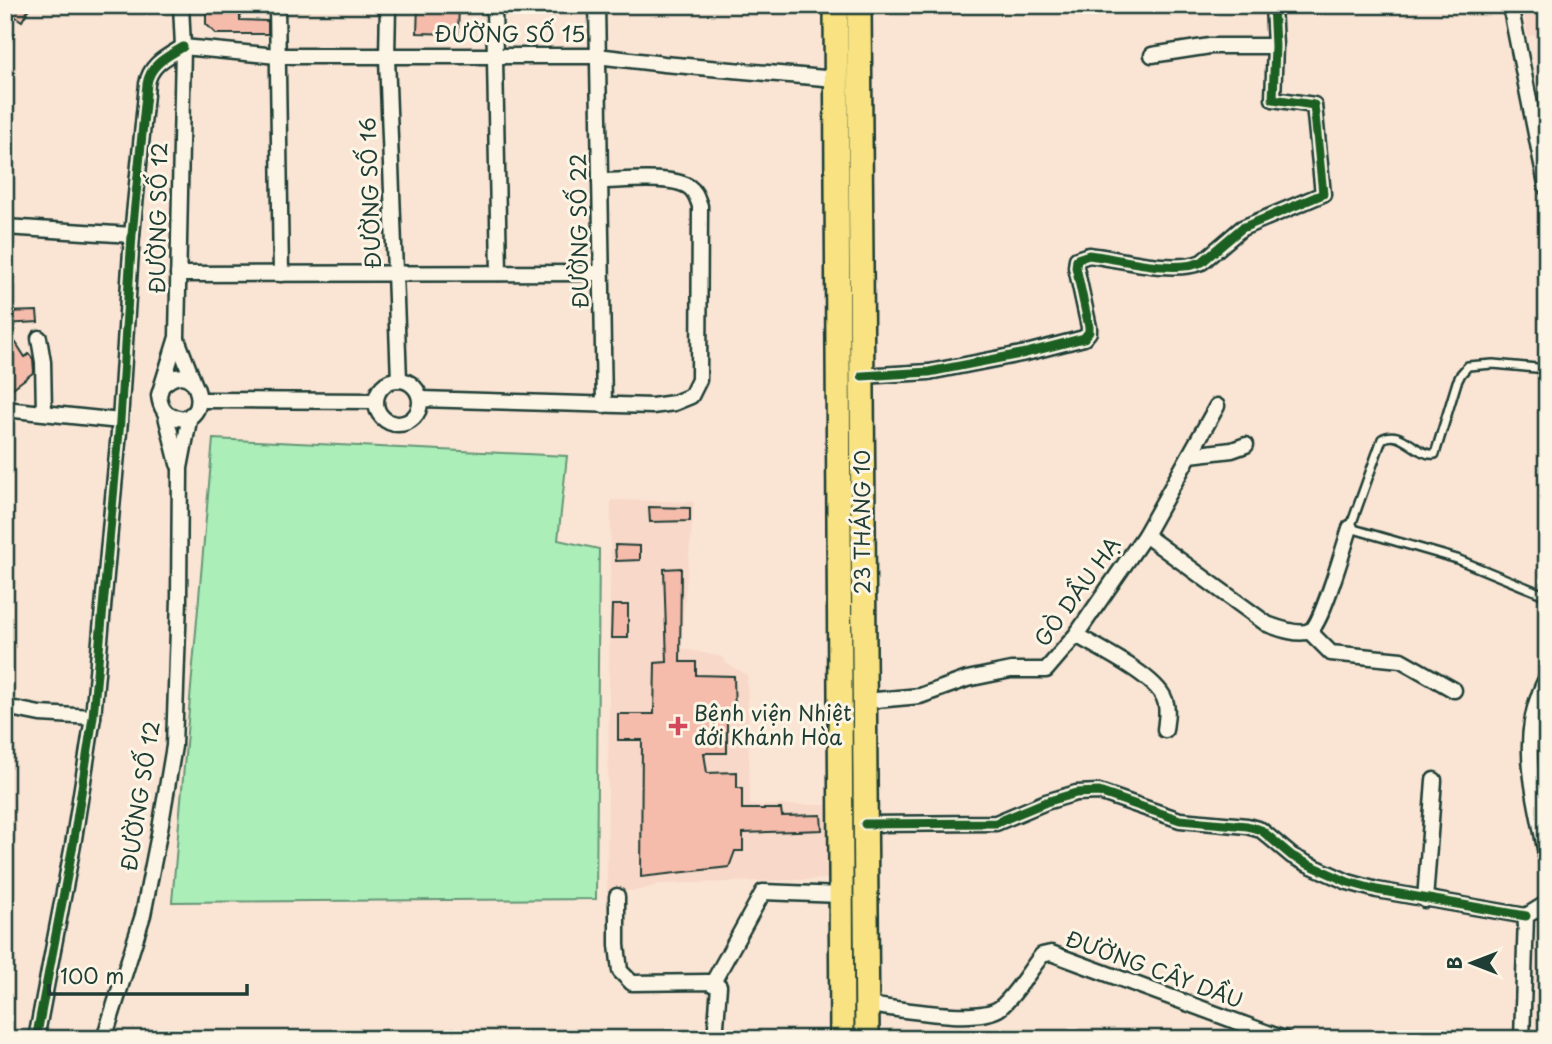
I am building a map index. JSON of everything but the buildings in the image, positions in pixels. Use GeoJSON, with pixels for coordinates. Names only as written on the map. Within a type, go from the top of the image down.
{"type":"FeatureCollection","features":[{"type":"Feature","properties":{"kind":"main road","name":"23 THÁNG 10"},"geometry":{"type":"LineString","coordinates":[[835,5],[842,1039]]}},
{"type":"Feature","properties":{"kind":"main road","name":"23 THÁNG 10"},"geometry":{"type":"LineString","coordinates":[[859,5],[867,1039]]}},
{"type":"Feature","properties":{"kind":"street"},"geometry":{"type":"LineString","coordinates":[[36,1039],[73,845],[93,717],[120,421],[132,235],[148,78],[156,65],[183,47],[181,5]]}},
{"type":"Feature","properties":{"kind":"street"},"geometry":{"type":"LineString","coordinates":[[277,5],[281,274]]}},
{"type":"Feature","properties":{"kind":"street","name":"ĐƯỜNG SỐ 16"},"geometry":{"type":"LineString","coordinates":[[388,5],[387,57],[399,380]]}},
{"type":"Feature","properties":{"kind":"street"},"geometry":{"type":"LineString","coordinates":[[494,5],[499,273]]}},
{"type":"Feature","properties":{"kind":"street"},"geometry":{"type":"LineString","coordinates":[[597,5],[597,56]]}},
{"type":"Feature","properties":{"kind":"street"},"geometry":{"type":"LineString","coordinates":[[862,376],[929,372],[1027,353],[1080,339],[1089,332],[1076,267],[1077,258],[1089,255],[1173,266],[1194,265],[1202,262],[1242,228],[1323,194],[1314,106],[1273,99],[1273,5]]}},
{"type":"Feature","properties":{"kind":"street"},"geometry":{"type":"LineString","coordinates":[[1510,5],[1547,189]]}},
{"type":"Feature","properties":{"kind":"street"},"geometry":{"type":"LineString","coordinates":[[1153,55],[1210,46],[1275,47]]}},
{"type":"Feature","properties":{"kind":"street","name":"ĐƯỜNG SỐ 15"},"geometry":{"type":"LineString","coordinates":[[183,47],[277,56],[597,56],[836,79]]}},
{"type":"Feature","properties":{"kind":"street","name":"ĐƯỜNG SỐ 12"},"geometry":{"type":"LineString","coordinates":[[162,386],[177,337],[183,47]]}},
{"type":"Feature","properties":{"kind":"street","name":"ĐƯỜNG SỐ 22"},"geometry":{"type":"LineString","coordinates":[[597,56],[604,405]]}},
{"type":"Feature","properties":{"kind":"street"},"geometry":{"type":"LineString","coordinates":[[421,399],[652,406],[674,403],[691,396],[699,380],[699,206],[695,193],[687,185],[670,181],[600,181]]}},
{"type":"Feature","properties":{"kind":"street"},"geometry":{"type":"LineString","coordinates":[[5,227],[132,235]]}},
{"type":"Feature","properties":{"kind":"street"},"geometry":{"type":"LineString","coordinates":[[178,274],[601,273]]}},
{"type":"Feature","properties":{"kind":"street"},"geometry":{"type":"LineString","coordinates":[[177,337],[199,391],[200,400],[197,409],[182,418],[165,412],[160,404],[162,386],[177,377],[194,383]]}},
{"type":"Feature","properties":{"kind":"street"},"geometry":{"type":"LineString","coordinates":[[39,338],[44,372],[44,412]]}},
{"type":"Feature","properties":{"kind":"street"},"geometry":{"type":"LineString","coordinates":[[399,380],[413,385],[421,399],[413,419],[399,425],[392,424],[380,415],[376,401],[386,383],[399,380]]}},
{"type":"Feature","properties":{"kind":"street"},"geometry":{"type":"LineString","coordinates":[[200,400],[376,401]]}},
{"type":"Feature","properties":{"kind":"street"},"geometry":{"type":"LineString","coordinates":[[1145,535],[1217,406]]}},
{"type":"Feature","properties":{"kind":"street"},"geometry":{"type":"LineString","coordinates":[[5,409],[120,421]]}},
{"type":"Feature","properties":{"kind":"street","name":"ĐƯỜNG SỐ 12"},"geometry":{"type":"LineString","coordinates":[[165,412],[180,468]]}},
{"type":"Feature","properties":{"kind":"street","name":"ĐƯỜNG SỐ 12"},"geometry":{"type":"LineString","coordinates":[[104,1039],[143,915],[174,746],[180,468],[190,415]]}},
{"type":"Feature","properties":{"kind":"street"},"geometry":{"type":"LineString","coordinates":[[1190,455],[1232,450],[1246,445]]}},
{"type":"Feature","properties":{"kind":"street"},"geometry":{"type":"LineString","coordinates":[[1350,528],[1323,608],[1314,628],[1309,631],[1331,653],[1396,659],[1454,690]]}},
{"type":"Feature","properties":{"kind":"street","name":"GÒ DẦU HẠ"},"geometry":{"type":"LineString","coordinates":[[865,701],[920,696],[967,679],[1011,670],[1046,670],[1076,635],[1145,535],[1267,624],[1290,631],[1309,631]]}},
{"type":"Feature","properties":{"kind":"street"},"geometry":{"type":"LineString","coordinates":[[1076,635],[1126,664],[1155,685],[1166,702],[1165,730]]}},
{"type":"Feature","properties":{"kind":"street"},"geometry":{"type":"LineString","coordinates":[[1547,677],[1533,708],[1530,728],[1530,763],[1542,811],[1547,861]]}},
{"type":"Feature","properties":{"kind":"street"},"geometry":{"type":"LineString","coordinates":[[5,708],[40,714],[93,717]]}},
{"type":"Feature","properties":{"kind":"street"},"geometry":{"type":"LineString","coordinates":[[1425,900],[1434,780]]}},
{"type":"Feature","properties":{"kind":"street"},"geometry":{"type":"LineString","coordinates":[[865,824],[996,823],[1046,802],[1076,793],[1099,792],[1180,820],[1247,826],[1261,830],[1292,856],[1367,888],[1526,916],[1547,904]]}},
{"type":"Feature","properties":{"kind":"street"},"geometry":{"type":"LineString","coordinates":[[712,984],[763,892],[841,895]]}},
{"type":"Feature","properties":{"kind":"street"},"geometry":{"type":"LineString","coordinates":[[617,896],[620,971],[632,984],[708,982],[719,986],[715,1039]]}},
{"type":"Feature","properties":{"kind":"street"},"geometry":{"type":"LineString","coordinates":[[1522,1039],[1526,916]]}},
{"type":"Feature","properties":{"kind":"street","name":"ĐƯỜNG CÂY DẦU"},"geometry":{"type":"LineString","coordinates":[[867,1004],[930,1013],[985,1015],[1002,1006],[1042,955],[1051,953],[1251,1034],[1284,1039]]}},
{"type":"Feature","properties":{"kind":"lane"},"geometry":{"type":"LineString","coordinates":[[1547,369],[1493,364],[1468,366],[1457,382],[1435,454],[1427,455],[1395,437],[1382,439],[1350,528],[1457,559],[1547,596]]}},
{"type":"Feature","properties":{"kind":"shaded area"},"geometry":{"type":"Polygon","coordinates":[[[1522,5],[1547,5],[1547,33],[1528,36],[1522,5]]]}},
{"type":"Feature","properties":{"kind":"shaded area","name":"Bệnh viện Nhiệt đới Khánh Hòa"},"geometry":{"type":"Polygon","coordinates":[[[611,500],[694,502],[680,648],[722,657],[726,663],[747,675],[750,805],[830,805],[827,879],[659,884],[641,890],[607,893],[611,500]]]}},
{"type":"Feature","properties":{"kind":"green space"},"geometry":{"type":"Polygon","coordinates":[[[213,439],[567,456],[558,540],[599,549],[596,899],[172,902],[213,439]]]}},
{"type":"Feature","properties":{"kind":"cycle path"},"geometry":{"type":"LineString","coordinates":[[862,376],[929,372],[1026,353],[1084,338],[1089,327],[1076,267],[1077,259],[1089,255],[1177,267],[1202,262],[1242,228],[1323,194],[1314,105],[1273,99],[1273,5]]}},
{"type":"Feature","properties":{"kind":"cycle path"},"geometry":{"type":"LineString","coordinates":[[36,1039],[73,845],[93,717],[120,421],[132,235],[147,84],[155,66],[183,47]]}},
{"type":"Feature","properties":{"kind":"cycle path"},"geometry":{"type":"LineString","coordinates":[[865,824],[996,823],[1046,802],[1076,793],[1099,792],[1180,820],[1247,826],[1261,830],[1292,856],[1348,882],[1377,890],[1526,916]]}},
{"type":"Feature","properties":{"kind":"place","name":"Bệnh viện Nhiệt đới Khánh Hòa"},"geometry":{"type":"Point","coordinates":[678,726]}}]}
